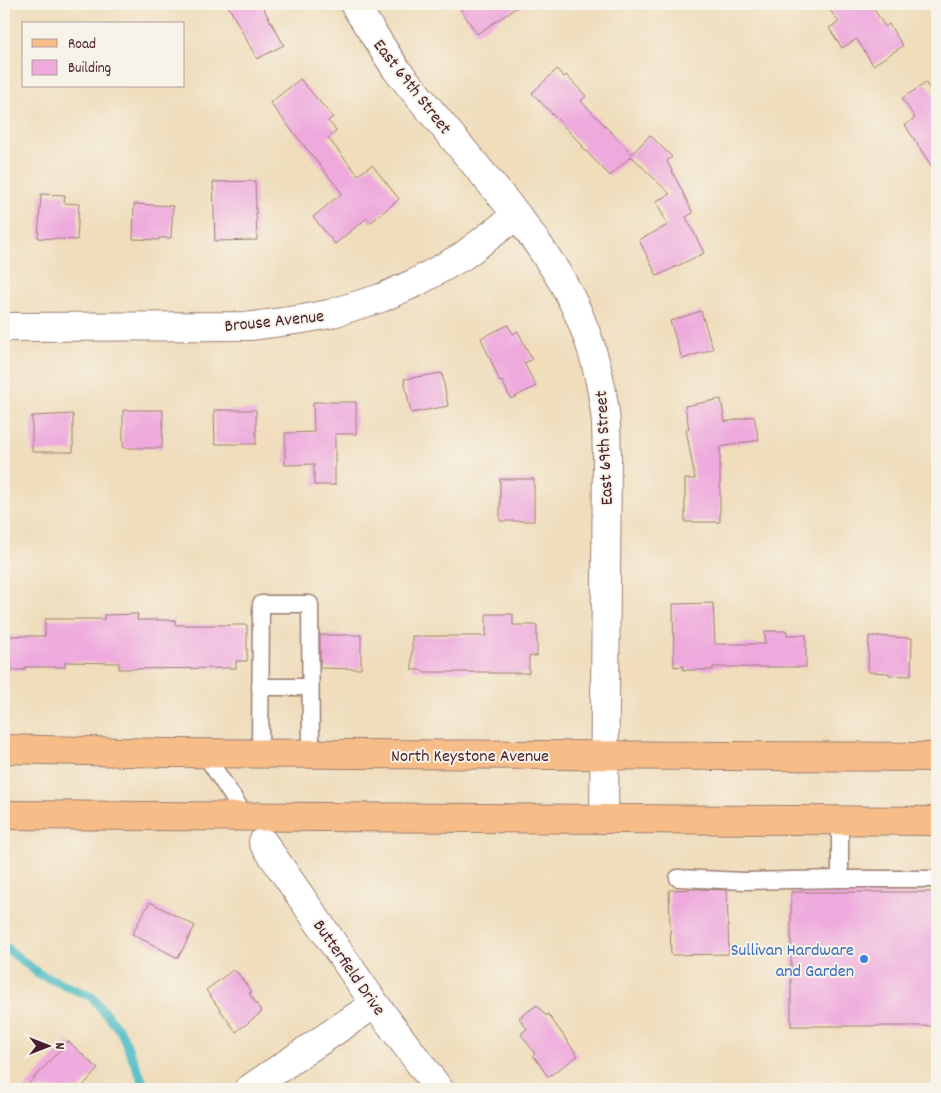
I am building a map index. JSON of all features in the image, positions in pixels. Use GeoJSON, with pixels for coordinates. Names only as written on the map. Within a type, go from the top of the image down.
{"type":"FeatureCollection","features":[{"type":"Feature","properties":{"kind":"main road","name":"North Keystone Avenue"},"geometry":{"type":"LineString","coordinates":[[4,749],[260,754],[937,757]]}},
{"type":"Feature","properties":{"kind":"main road"},"geometry":{"type":"LineString","coordinates":[[4,815],[937,821]]}},
{"type":"Feature","properties":{"kind":"street","name":"East 69th Street"},"geometry":{"type":"LineString","coordinates":[[354,4],[396,69],[536,240],[568,292],[595,361],[604,406],[607,456],[604,819]]}},
{"type":"Feature","properties":{"kind":"street","name":"Brouse Avenue"},"geometry":{"type":"LineString","coordinates":[[4,327],[252,326],[329,314],[381,298],[417,282],[463,256],[517,215]]}},
{"type":"Feature","properties":{"kind":"street","name":"Butterfield Drive"},"geometry":{"type":"LineString","coordinates":[[263,842],[375,1004],[439,1089]]}},
{"type":"Feature","properties":{"kind":"street"},"geometry":{"type":"LineString","coordinates":[[249,1089],[375,1004]]}},
{"type":"Feature","properties":{"kind":"lane"},"geometry":{"type":"LineString","coordinates":[[260,754],[261,604],[310,604],[311,754]]}},
{"type":"Feature","properties":{"kind":"lane"},"geometry":{"type":"LineString","coordinates":[[260,687],[310,687]]}},
{"type":"Feature","properties":{"kind":"lane"},"geometry":{"type":"LineString","coordinates":[[204,753],[263,842]]}},
{"type":"Feature","properties":{"kind":"lane"},"geometry":{"type":"LineString","coordinates":[[840,820],[840,878]]}},
{"type":"Feature","properties":{"kind":"lane"},"geometry":{"type":"LineString","coordinates":[[678,878],[744,881],[840,878],[937,879]]}},
{"type":"Feature","properties":{"kind":"building"},"geometry":{"type":"Polygon","coordinates":[[[227,4],[261,4],[284,45],[257,59],[227,4]]]}},
{"type":"Feature","properties":{"kind":"building"},"geometry":{"type":"Polygon","coordinates":[[[457,4],[522,4],[477,34],[457,4]]]}},
{"type":"Feature","properties":{"kind":"building"},"geometry":{"type":"Polygon","coordinates":[[[825,4],[871,4],[885,27],[889,24],[903,46],[873,65],[857,39],[842,48],[829,28],[839,22],[825,4]]]}},
{"type":"Feature","properties":{"kind":"building"},"geometry":{"type":"Polygon","coordinates":[[[557,69],[564,77],[566,75],[586,96],[581,101],[632,154],[650,135],[672,157],[667,161],[693,213],[686,217],[704,253],[657,276],[639,240],[668,225],[656,201],[670,194],[631,156],[610,176],[532,93],[557,69]]]}},
{"type":"Feature","properties":{"kind":"building"},"geometry":{"type":"Polygon","coordinates":[[[300,79],[333,117],[328,121],[337,131],[328,138],[358,175],[372,165],[399,199],[370,223],[367,218],[335,244],[313,217],[342,193],[270,103],[300,79]]]}},
{"type":"Feature","properties":{"kind":"building"},"geometry":{"type":"Polygon","coordinates":[[[926,83],[937,101],[937,175],[905,125],[915,118],[902,98],[926,83]]]}},
{"type":"Feature","properties":{"kind":"building"},"geometry":{"type":"Polygon","coordinates":[[[255,181],[257,240],[215,241],[213,182],[255,181]]]}},
{"type":"Feature","properties":{"kind":"building"},"geometry":{"type":"Polygon","coordinates":[[[41,194],[65,195],[64,203],[79,204],[77,240],[38,238],[41,194]]]}},
{"type":"Feature","properties":{"kind":"building"},"geometry":{"type":"Polygon","coordinates":[[[134,204],[173,206],[171,238],[159,238],[159,240],[133,239],[134,204]]]}},
{"type":"Feature","properties":{"kind":"building"},"geometry":{"type":"Polygon","coordinates":[[[701,311],[713,349],[682,359],[670,321],[701,311]]]}},
{"type":"Feature","properties":{"kind":"building"},"geometry":{"type":"Polygon","coordinates":[[[508,325],[513,334],[518,331],[532,360],[524,363],[536,386],[511,399],[502,381],[500,382],[481,338],[508,325]]]}},
{"type":"Feature","properties":{"kind":"building"},"geometry":{"type":"Polygon","coordinates":[[[442,373],[448,406],[411,413],[404,379],[442,373]]]}},
{"type":"Feature","properties":{"kind":"building"},"geometry":{"type":"Polygon","coordinates":[[[721,399],[725,422],[754,416],[759,440],[720,447],[720,522],[685,522],[685,479],[695,479],[686,429],[689,429],[685,406],[721,399]]]}},
{"type":"Feature","properties":{"kind":"building"},"geometry":{"type":"Polygon","coordinates":[[[313,402],[356,402],[356,434],[335,434],[335,485],[314,485],[314,464],[285,465],[285,433],[314,432],[313,402]]]}},
{"type":"Feature","properties":{"kind":"building"},"geometry":{"type":"Polygon","coordinates":[[[123,410],[163,410],[162,448],[123,448],[123,410]]]}},
{"type":"Feature","properties":{"kind":"building"},"geometry":{"type":"Polygon","coordinates":[[[214,410],[256,410],[256,444],[215,444],[214,410]]]}},
{"type":"Feature","properties":{"kind":"building"},"geometry":{"type":"Polygon","coordinates":[[[73,414],[73,452],[32,452],[32,416],[73,414]]]}},
{"type":"Feature","properties":{"kind":"building"},"geometry":{"type":"Polygon","coordinates":[[[500,479],[534,479],[534,521],[500,521],[500,479]]]}},
{"type":"Feature","properties":{"kind":"building"},"geometry":{"type":"Polygon","coordinates":[[[713,603],[715,644],[765,644],[765,631],[787,631],[787,635],[806,635],[806,667],[713,667],[713,670],[683,670],[683,666],[674,667],[673,604],[713,603]]]}},
{"type":"Feature","properties":{"kind":"building"},"geometry":{"type":"Polygon","coordinates":[[[138,614],[137,620],[175,620],[175,625],[247,625],[247,661],[236,661],[236,668],[119,669],[119,663],[65,662],[65,667],[25,667],[25,670],[4,670],[4,636],[45,636],[45,619],[104,619],[104,615],[138,614]]]}},
{"type":"Feature","properties":{"kind":"building"},"geometry":{"type":"Polygon","coordinates":[[[486,614],[513,614],[513,625],[537,625],[537,656],[529,656],[529,673],[423,672],[423,670],[412,670],[412,636],[486,636],[486,614]]]}},
{"type":"Feature","properties":{"kind":"building"},"geometry":{"type":"Polygon","coordinates":[[[320,635],[361,635],[361,669],[320,668],[320,635]]]}},
{"type":"Feature","properties":{"kind":"building"},"geometry":{"type":"Polygon","coordinates":[[[869,636],[912,638],[911,676],[868,672],[869,636]]]}},
{"type":"Feature","properties":{"kind":"building"},"geometry":{"type":"Polygon","coordinates":[[[669,890],[727,890],[729,954],[671,955],[669,890]]]}},
{"type":"Feature","properties":{"kind":"building","name":"Sullivan Hardware and Garden"},"geometry":{"type":"Polygon","coordinates":[[[791,892],[937,892],[937,1026],[791,1026],[791,892]]]}},
{"type":"Feature","properties":{"kind":"building"},"geometry":{"type":"Polygon","coordinates":[[[150,902],[195,926],[178,958],[132,934],[150,902]]]}},
{"type":"Feature","properties":{"kind":"building"},"geometry":{"type":"Polygon","coordinates":[[[233,970],[236,971],[252,992],[249,993],[262,1012],[236,1032],[206,990],[233,970]]]}},
{"type":"Feature","properties":{"kind":"building"},"geometry":{"type":"Polygon","coordinates":[[[537,1005],[546,1016],[548,1014],[578,1056],[548,1077],[521,1034],[527,1029],[519,1018],[537,1005]]]}},
{"type":"Feature","properties":{"kind":"building"},"geometry":{"type":"Polygon","coordinates":[[[68,1041],[98,1069],[80,1089],[24,1089],[68,1041]]]}},
{"type":"Feature","properties":{"kind":"waterway"},"geometry":{"type":"LineString","coordinates":[[4,946],[39,974],[92,997],[121,1032],[146,1089]]}},
{"type":"Feature","properties":{"kind":"place","name":"Sullivan Hardware and Garden"},"geometry":{"type":"Point","coordinates":[864,959]}}]}
